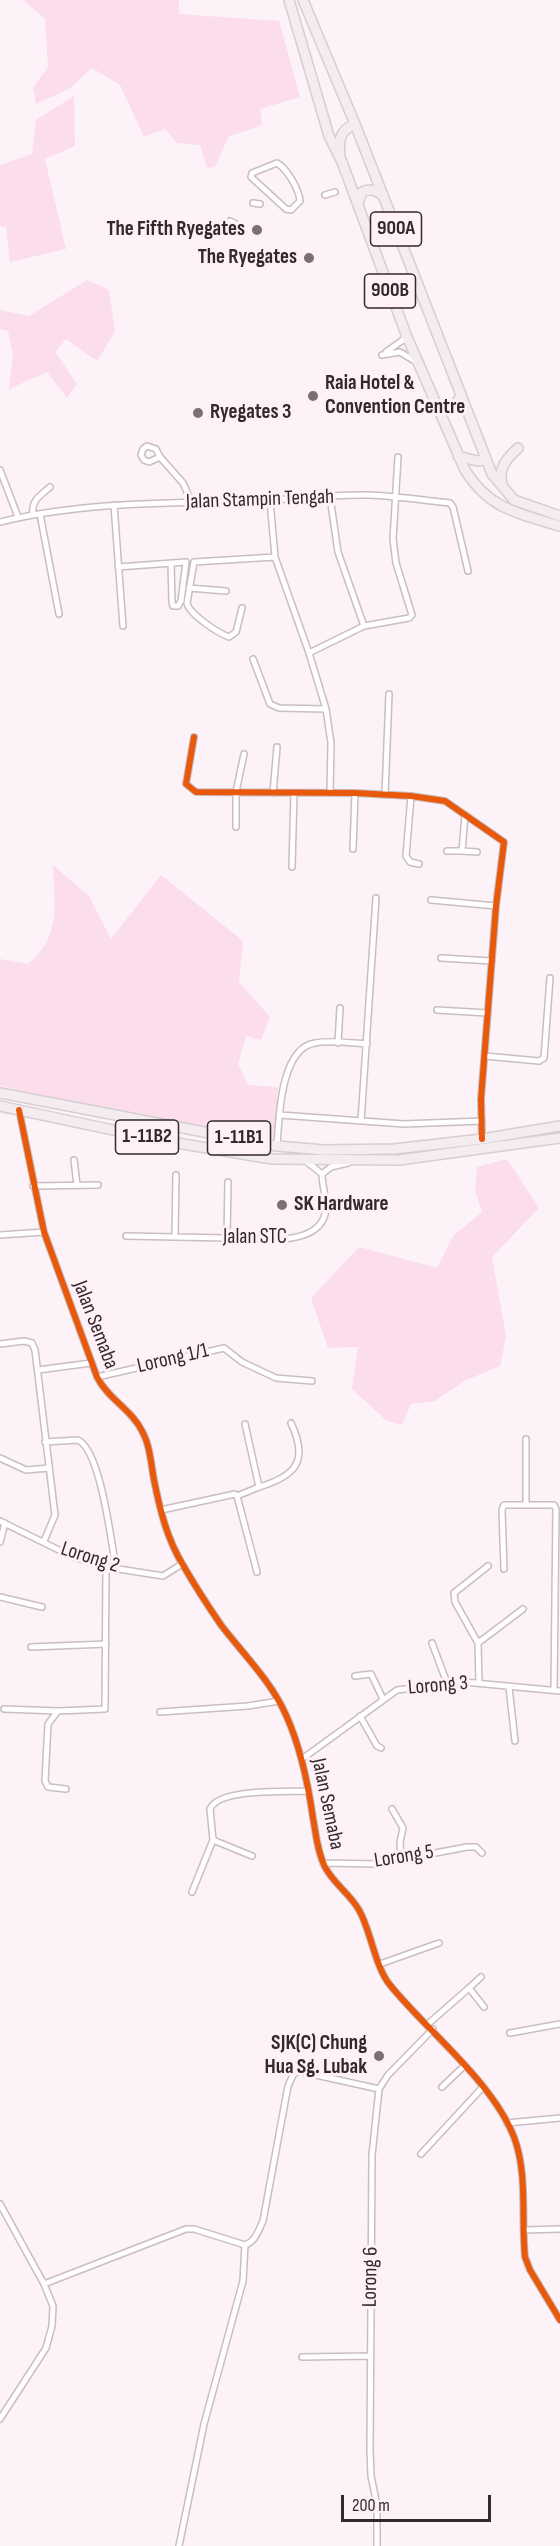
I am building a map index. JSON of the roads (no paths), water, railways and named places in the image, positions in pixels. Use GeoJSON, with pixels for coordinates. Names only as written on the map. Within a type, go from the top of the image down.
{"type":"FeatureCollection","features":[{"type":"Feature","properties":{"kind":"highway","name":"900B"},"geometry":{"type":"LineString","coordinates":[[289,0],[329,136],[342,162],[407,337],[458,456],[475,485],[495,503],[513,512],[560,526]]}},
{"type":"Feature","properties":{"kind":"highway","name":"900A"},"geometry":{"type":"LineString","coordinates":[[303,0],[355,124],[492,474],[505,492],[525,506],[557,514]]}},
{"type":"Feature","properties":{"kind":"highway"},"geometry":{"type":"LineString","coordinates":[[342,162],[339,150],[341,136],[344,130],[355,124]]}},
{"type":"Feature","properties":{"kind":"highway"},"geometry":{"type":"LineString","coordinates":[[358,204],[362,192],[367,189],[372,189],[382,195]]}},
{"type":"Feature","properties":{"kind":"highway"},"geometry":{"type":"LineString","coordinates":[[436,403],[446,408],[452,407],[461,394]]}},
{"type":"Feature","properties":{"kind":"highway"},"geometry":{"type":"LineString","coordinates":[[505,492],[500,472],[506,460],[518,448]]}},
{"type":"Feature","properties":{"kind":"highway"},"geometry":{"type":"LineString","coordinates":[[458,456],[477,461],[486,460]]}},
{"type":"Feature","properties":{"kind":"highway","name":"1-11B1"},"geometry":{"type":"LineString","coordinates":[[0,1093],[277,1146],[333,1150],[394,1149],[482,1139],[560,1126]]}},
{"type":"Feature","properties":{"kind":"highway","name":"1-11B2"},"geometry":{"type":"LineString","coordinates":[[0,1106],[165,1141],[259,1158],[362,1161],[439,1156],[560,1138]]}},
{"type":"Feature","properties":{"kind":"highway"},"geometry":{"type":"LineString","coordinates":[[165,1141],[204,1142],[205,1137],[200,1133],[169,1124]]}},
{"type":"Feature","properties":{"kind":"street"},"geometry":{"type":"LineString","coordinates":[[277,163],[282,166],[299,195],[300,201],[291,210],[286,209],[251,177],[252,173],[277,163]]}},
{"type":"Feature","properties":{"kind":"street"},"geometry":{"type":"LineString","coordinates":[[325,195],[335,192]]}},
{"type":"Feature","properties":{"kind":"street"},"geometry":{"type":"LineString","coordinates":[[253,203],[260,204]]}},
{"type":"Feature","properties":{"kind":"street"},"geometry":{"type":"LineString","coordinates":[[407,337],[382,355],[400,352],[419,365]]}},
{"type":"Feature","properties":{"kind":"street"},"geometry":{"type":"LineString","coordinates":[[160,457],[176,474],[192,503]]}},
{"type":"Feature","properties":{"kind":"street"},"geometry":{"type":"LineString","coordinates":[[309,653],[364,626],[409,618],[412,611],[396,562],[393,539],[393,496],[398,457]]}},
{"type":"Feature","properties":{"kind":"street"},"geometry":{"type":"LineString","coordinates":[[0,470],[18,518]]}},
{"type":"Feature","properties":{"kind":"street"},"geometry":{"type":"LineString","coordinates":[[33,515],[32,504],[50,487]]}},
{"type":"Feature","properties":{"kind":"street","name":"Jalan Stampin Tengah"},"geometry":{"type":"LineString","coordinates":[[0,522],[33,515],[114,505],[393,496],[450,503],[453,507],[468,571]]}},
{"type":"Feature","properties":{"kind":"street"},"geometry":{"type":"LineString","coordinates":[[330,497],[338,552],[364,626]]}},
{"type":"Feature","properties":{"kind":"street"},"geometry":{"type":"LineString","coordinates":[[270,501],[275,557],[326,709],[331,743],[330,793]]}},
{"type":"Feature","properties":{"kind":"street"},"geometry":{"type":"LineString","coordinates":[[114,505],[123,626]]}},
{"type":"Feature","properties":{"kind":"street"},"geometry":{"type":"LineString","coordinates":[[40,514],[59,614]]}},
{"type":"Feature","properties":{"kind":"street"},"geometry":{"type":"LineString","coordinates":[[242,608],[236,632],[233,636],[227,637],[186,607],[194,562],[275,557]]}},
{"type":"Feature","properties":{"kind":"street"},"geometry":{"type":"LineString","coordinates":[[118,567],[171,563],[186,562],[182,601],[178,606],[173,606],[172,602],[171,563]]}},
{"type":"Feature","properties":{"kind":"street"},"geometry":{"type":"LineString","coordinates":[[189,588],[226,591]]}},
{"type":"Feature","properties":{"kind":"street"},"geometry":{"type":"LineString","coordinates":[[253,659],[270,704],[279,708],[326,709]]}},
{"type":"Feature","properties":{"kind":"street"},"geometry":{"type":"LineString","coordinates":[[385,795],[389,694]]}},
{"type":"Feature","properties":{"kind":"street"},"geometry":{"type":"LineString","coordinates":[[194,738],[186,784],[189,789],[196,792],[355,793],[411,796],[448,801],[504,842],[496,906],[488,1013],[482,1139]]}},
{"type":"Feature","properties":{"kind":"street"},"geometry":{"type":"LineString","coordinates":[[273,793],[277,747]]}},
{"type":"Feature","properties":{"kind":"street"},"geometry":{"type":"LineString","coordinates":[[236,827],[236,792],[244,754]]}},
{"type":"Feature","properties":{"kind":"street"},"geometry":{"type":"LineString","coordinates":[[292,867],[294,793]]}},
{"type":"Feature","properties":{"kind":"street"},"geometry":{"type":"LineString","coordinates":[[353,849],[355,793]]}},
{"type":"Feature","properties":{"kind":"street"},"geometry":{"type":"LineString","coordinates":[[411,796],[406,856],[410,862],[419,864]]}},
{"type":"Feature","properties":{"kind":"street"},"geometry":{"type":"LineString","coordinates":[[462,851],[465,815]]}},
{"type":"Feature","properties":{"kind":"street"},"geometry":{"type":"LineString","coordinates":[[447,851],[477,852]]}},
{"type":"Feature","properties":{"kind":"street"},"geometry":{"type":"LineString","coordinates":[[361,1121],[376,898]]}},
{"type":"Feature","properties":{"kind":"street"},"geometry":{"type":"LineString","coordinates":[[431,900],[496,906]]}},
{"type":"Feature","properties":{"kind":"street"},"geometry":{"type":"LineString","coordinates":[[441,958],[492,961]]}},
{"type":"Feature","properties":{"kind":"street"},"geometry":{"type":"LineString","coordinates":[[485,1056],[539,1061],[544,1058],[550,978]]}},
{"type":"Feature","properties":{"kind":"street"},"geometry":{"type":"LineString","coordinates":[[338,1043],[340,1008]]}},
{"type":"Feature","properties":{"kind":"street"},"geometry":{"type":"LineString","coordinates":[[437,1010],[488,1013]]}},
{"type":"Feature","properties":{"kind":"street"},"geometry":{"type":"LineString","coordinates":[[277,1146],[283,1083],[303,1047],[314,1042],[367,1044]]}},
{"type":"Feature","properties":{"kind":"street","name":"Jalan Semaba"},"geometry":{"type":"LineString","coordinates":[[19,1110],[44,1232],[90,1363],[108,1395],[142,1429],[168,1534],[182,1564],[222,1625],[251,1660],[279,1701],[302,1759],[315,1834],[323,1863],[360,1911],[387,1982],[433,2029],[482,2088],[507,2123],[519,2156],[525,2257],[530,2270],[560,2320]]}},
{"type":"Feature","properties":{"kind":"street"},"geometry":{"type":"LineString","coordinates":[[280,1115],[404,1124],[482,1124],[494,1137]]}},
{"type":"Feature","properties":{"kind":"street"},"geometry":{"type":"LineString","coordinates":[[74,1160],[77,1185]]}},
{"type":"Feature","properties":{"kind":"street"},"geometry":{"type":"LineString","coordinates":[[296,1160],[307,1162],[322,1174],[331,1167],[362,1161]]}},
{"type":"Feature","properties":{"kind":"street","name":"Jalan STC"},"geometry":{"type":"LineString","coordinates":[[126,1236],[292,1239],[316,1229],[323,1220],[326,1210],[322,1174]]}},
{"type":"Feature","properties":{"kind":"street"},"geometry":{"type":"LineString","coordinates":[[175,1237],[176,1175]]}},
{"type":"Feature","properties":{"kind":"street"},"geometry":{"type":"LineString","coordinates":[[227,1238],[228,1182]]}},
{"type":"Feature","properties":{"kind":"street"},"geometry":{"type":"LineString","coordinates":[[33,1186],[98,1185]]}},
{"type":"Feature","properties":{"kind":"street"},"geometry":{"type":"LineString","coordinates":[[0,1235],[44,1232]]}},
{"type":"Feature","properties":{"kind":"street"},"geometry":{"type":"LineString","coordinates":[[0,1344],[32,1342],[38,1370],[55,1515],[44,1541]]}},
{"type":"Feature","properties":{"kind":"street","name":"Lorong 1/1"},"geometry":{"type":"LineString","coordinates":[[97,1377],[224,1348],[242,1362],[276,1378],[312,1381]]}},
{"type":"Feature","properties":{"kind":"street"},"geometry":{"type":"LineString","coordinates":[[38,1370],[90,1363]]}},
{"type":"Feature","properties":{"kind":"street"},"geometry":{"type":"LineString","coordinates":[[161,1510],[235,1494],[237,1496],[279,1481],[295,1468],[300,1449],[298,1437],[291,1423]]}},
{"type":"Feature","properties":{"kind":"street"},"geometry":{"type":"LineString","coordinates":[[245,1424],[259,1487]]}},
{"type":"Feature","properties":{"kind":"street"},"geometry":{"type":"LineString","coordinates":[[526,1439],[526,1504]]}},
{"type":"Feature","properties":{"kind":"street"},"geometry":{"type":"LineString","coordinates":[[45,1442],[78,1440],[87,1448],[101,1483],[116,1568]]}},
{"type":"Feature","properties":{"kind":"street"},"geometry":{"type":"LineString","coordinates":[[0,1458],[26,1470],[49,1468]]}},
{"type":"Feature","properties":{"kind":"street"},"geometry":{"type":"LineString","coordinates":[[237,1496],[257,1572]]}},
{"type":"Feature","properties":{"kind":"street"},"geometry":{"type":"LineString","coordinates":[[504,1569],[503,1506],[554,1505],[556,1509],[557,1691]]}},
{"type":"Feature","properties":{"kind":"street"},"geometry":{"type":"LineString","coordinates":[[0,1542],[2,1522]]}},
{"type":"Feature","properties":{"kind":"street","name":"Lorong 2"},"geometry":{"type":"LineString","coordinates":[[2,1522],[73,1557],[106,1567],[163,1576],[182,1564]]}},
{"type":"Feature","properties":{"kind":"street"},"geometry":{"type":"LineString","coordinates":[[479,1683],[478,1643],[455,1602],[454,1593],[488,1566]]}},
{"type":"Feature","properties":{"kind":"street"},"geometry":{"type":"LineString","coordinates":[[4,1709],[58,1711],[105,1709],[106,1567]]}},
{"type":"Feature","properties":{"kind":"street"},"geometry":{"type":"LineString","coordinates":[[0,1597],[42,1607]]}},
{"type":"Feature","properties":{"kind":"street"},"geometry":{"type":"LineString","coordinates":[[478,1643],[523,1609]]}},
{"type":"Feature","properties":{"kind":"street"},"geometry":{"type":"LineString","coordinates":[[432,1643],[447,1683]]}},
{"type":"Feature","properties":{"kind":"street"},"geometry":{"type":"LineString","coordinates":[[31,1647],[106,1644]]}},
{"type":"Feature","properties":{"kind":"street"},"geometry":{"type":"LineString","coordinates":[[355,1676],[371,1674],[383,1699]]}},
{"type":"Feature","properties":{"kind":"street","name":"Lorong 3"},"geometry":{"type":"LineString","coordinates":[[302,1759],[397,1690],[447,1683],[479,1683],[509,1688],[557,1691]]}},
{"type":"Feature","properties":{"kind":"street"},"geometry":{"type":"LineString","coordinates":[[509,1688],[515,1741]]}},
{"type":"Feature","properties":{"kind":"street"},"geometry":{"type":"LineString","coordinates":[[160,1712],[248,1706],[279,1701]]}},
{"type":"Feature","properties":{"kind":"street"},"geometry":{"type":"LineString","coordinates":[[58,1711],[48,1724],[45,1781],[48,1787],[66,1789]]}},
{"type":"Feature","properties":{"kind":"street"},"geometry":{"type":"LineString","coordinates":[[360,1716],[377,1746],[381,1748]]}},
{"type":"Feature","properties":{"kind":"street"},"geometry":{"type":"LineString","coordinates":[[192,1893],[213,1840],[210,1809],[220,1798],[248,1793],[308,1791]]}},
{"type":"Feature","properties":{"kind":"street"},"geometry":{"type":"LineString","coordinates":[[392,1809],[403,1828],[400,1842],[401,1859]]}},
{"type":"Feature","properties":{"kind":"street"},"geometry":{"type":"LineString","coordinates":[[213,1840],[252,1856]]}},
{"type":"Feature","properties":{"kind":"street","name":"Lorong 5"},"geometry":{"type":"LineString","coordinates":[[323,1863],[377,1864],[467,1847],[476,1847],[482,1853]]}},
{"type":"Feature","properties":{"kind":"street"},"geometry":{"type":"LineString","coordinates":[[380,1964],[439,1943]]}},
{"type":"Feature","properties":{"kind":"street"},"geometry":{"type":"LineString","coordinates":[[428,2024],[481,1977]]}},
{"type":"Feature","properties":{"kind":"street"},"geometry":{"type":"LineString","coordinates":[[469,1989],[484,2007]]}},
{"type":"Feature","properties":{"kind":"street"},"geometry":{"type":"LineString","coordinates":[[510,2032],[560,2024]]}},
{"type":"Feature","properties":{"kind":"street"},"geometry":{"type":"LineString","coordinates":[[245,2245],[256,2237],[263,2221],[288,2086],[293,2075],[298,2071],[379,2089],[388,2074],[433,2029]]}},
{"type":"Feature","properties":{"kind":"street"},"geometry":{"type":"LineString","coordinates":[[442,2087],[464,2066]]}},
{"type":"Feature","properties":{"kind":"street"},"geometry":{"type":"LineString","coordinates":[[421,2154],[482,2088]]}},
{"type":"Feature","properties":{"kind":"street","name":"Lorong 6"},"geometry":{"type":"LineString","coordinates":[[377,2546],[377,2505],[370,2450],[370,2356],[372,2154],[379,2089]]}},
{"type":"Feature","properties":{"kind":"street"},"geometry":{"type":"LineString","coordinates":[[507,2123],[560,2118]]}},
{"type":"Feature","properties":{"kind":"street"},"geometry":{"type":"LineString","coordinates":[[0,2204],[44,2284],[52,2306],[50,2338],[0,2419]]}},
{"type":"Feature","properties":{"kind":"street"},"geometry":{"type":"LineString","coordinates":[[44,2284],[186,2229],[194,2229],[245,2245]]}},
{"type":"Feature","properties":{"kind":"street"},"geometry":{"type":"LineString","coordinates":[[524,2230],[560,2229]]}},
{"type":"Feature","properties":{"kind":"street"},"geometry":{"type":"LineString","coordinates":[[179,2546],[204,2424],[243,2281],[245,2245]]}},
{"type":"Feature","properties":{"kind":"street"},"geometry":{"type":"LineString","coordinates":[[302,2357],[370,2356]]}},
{"type":"Feature","properties":{"kind":"place","name":"The Fifth Ryegates"},"geometry":{"type":"Point","coordinates":[257,230]}},
{"type":"Feature","properties":{"kind":"place","name":"The Ryegates"},"geometry":{"type":"Point","coordinates":[309,258]}},
{"type":"Feature","properties":{"kind":"place","name":"Raia Hotel & Convention Centre"},"geometry":{"type":"Point","coordinates":[313,396]}},
{"type":"Feature","properties":{"kind":"place","name":"Ryegates 3"},"geometry":{"type":"Point","coordinates":[198,413]}},
{"type":"Feature","properties":{"kind":"place","name":"SK Hardware"},"geometry":{"type":"Point","coordinates":[282,1205]}},
{"type":"Feature","properties":{"kind":"place","name":"SJK(C) Chung Hua Sg. Lubak"},"geometry":{"type":"Point","coordinates":[379,2056]}}]}
